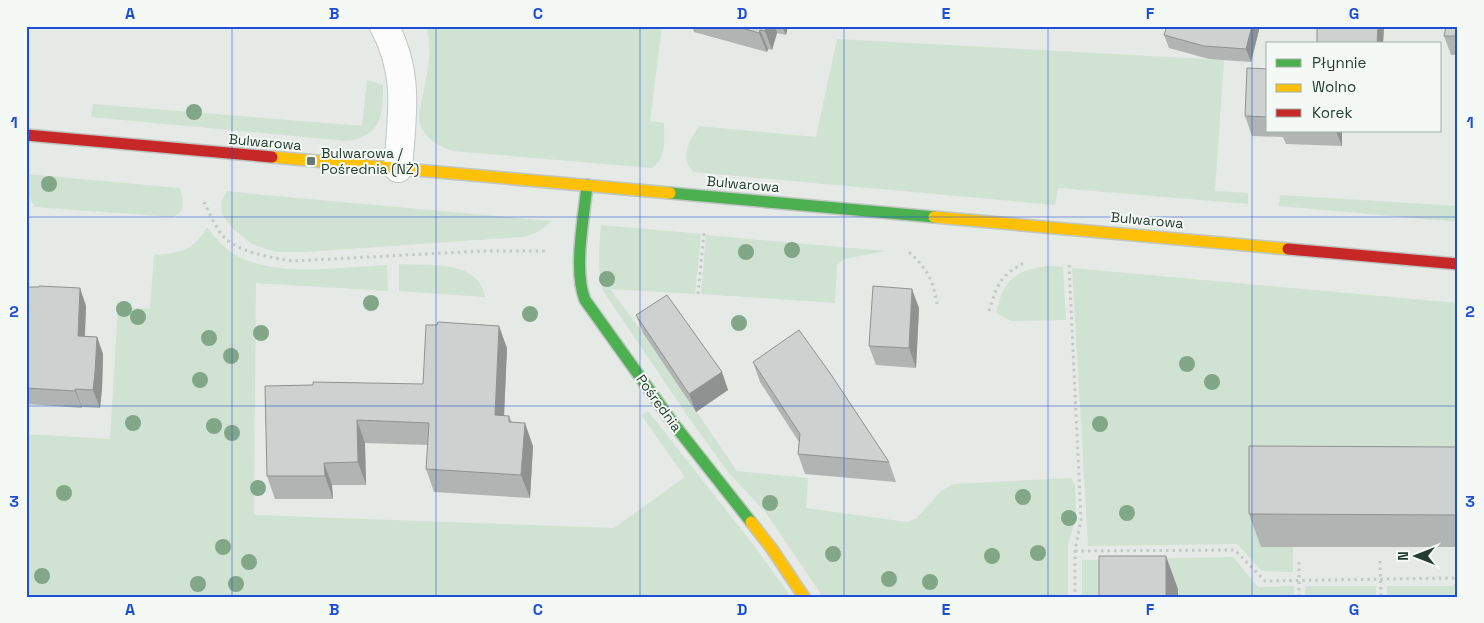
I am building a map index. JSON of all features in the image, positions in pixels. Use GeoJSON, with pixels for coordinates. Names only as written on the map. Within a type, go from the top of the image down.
{"type":"FeatureCollection","features":[{"type":"Feature","properties":{"kind":"street"},"geometry":{"type":"LineString","coordinates":[[384,26],[392,40],[400,66],[402,86],[403,106],[398,168]]}},
{"type":"Feature","properties":{"kind":"street","name":"Bulwarowa"},"geometry":{"type":"LineString","coordinates":[[26,135],[1458,264]]}},
{"type":"Feature","properties":{"kind":"street","name":"Pośrednia"},"geometry":{"type":"LineString","coordinates":[[587,185],[578,273],[585,300],[673,423],[772,549],[804,597]]}},
{"type":"Feature","properties":{"kind":"path"},"geometry":{"type":"LineString","coordinates":[[204,202],[212,219],[226,239],[245,249],[267,257],[293,261],[483,251],[581,252]]}},
{"type":"Feature","properties":{"kind":"path"},"geometry":{"type":"LineString","coordinates":[[698,294],[705,225]]}},
{"type":"Feature","properties":{"kind":"path"},"geometry":{"type":"LineString","coordinates":[[1069,260],[1081,519],[1075,550],[1075,597]]}},
{"type":"Feature","properties":{"kind":"path"},"geometry":{"type":"LineString","coordinates":[[1075,550],[1235,550],[1265,581],[1454,578],[1458,576]]}},
{"type":"Feature","properties":{"kind":"path"},"geometry":{"type":"LineString","coordinates":[[1380,561],[1381,597]]}},
{"type":"Feature","properties":{"kind":"path"},"geometry":{"type":"LineString","coordinates":[[1299,562],[1299,597]]}},
{"type":"Feature","properties":{"kind":"green space"},"geometry":{"type":"Polygon","coordinates":[[[426,26],[662,26],[650,121],[664,123],[664,148],[660,159],[652,168],[453,151],[440,146],[429,138],[419,121],[429,55],[429,40],[426,26]]]}},
{"type":"Feature","properties":{"kind":"green space"},"geometry":{"type":"Polygon","coordinates":[[[837,39],[1224,60],[1215,191],[1248,193],[1248,204],[1058,188],[1055,205],[694,172],[689,166],[686,155],[689,143],[699,126],[816,137],[837,39]]]}},
{"type":"Feature","properties":{"kind":"green space"},"geometry":{"type":"Polygon","coordinates":[[[367,80],[383,85],[381,115],[374,129],[359,138],[347,141],[91,117],[93,104],[362,126],[367,80]]]}},
{"type":"Feature","properties":{"kind":"green space"},"geometry":{"type":"Polygon","coordinates":[[[26,174],[180,188],[183,205],[180,212],[173,217],[35,207],[26,193],[26,174]]]}},
{"type":"Feature","properties":{"kind":"green space"},"geometry":{"type":"Polygon","coordinates":[[[227,191],[551,221],[538,232],[522,237],[305,252],[276,252],[252,244],[233,229],[222,214],[221,202],[227,191]]]}},
{"type":"Feature","properties":{"kind":"green space"},"geometry":{"type":"Polygon","coordinates":[[[1280,195],[1458,206],[1458,222],[1279,206],[1280,195]]]}},
{"type":"Feature","properties":{"kind":"green space"},"geometry":{"type":"Polygon","coordinates":[[[601,225],[701,234],[695,294],[610,289],[643,333],[737,471],[808,478],[806,508],[907,522],[917,518],[941,491],[953,484],[1071,478],[1075,485],[1076,519],[1068,544],[1068,597],[823,597],[766,513],[728,472],[689,418],[603,291],[599,266],[601,225]]]}},
{"type":"Feature","properties":{"kind":"green space"},"geometry":{"type":"Polygon","coordinates":[[[207,227],[231,252],[257,264],[294,269],[332,269],[387,265],[388,291],[256,283],[254,515],[614,528],[685,477],[641,415],[648,411],[752,543],[791,597],[26,597],[26,434],[110,439],[118,307],[150,309],[154,255],[179,252],[191,246],[207,227]]]}},
{"type":"Feature","properties":{"kind":"green space"},"geometry":{"type":"Polygon","coordinates":[[[706,235],[885,251],[844,259],[837,265],[835,303],[701,294],[706,235]]]}},
{"type":"Feature","properties":{"kind":"green space"},"geometry":{"type":"Polygon","coordinates":[[[399,264],[437,265],[463,270],[473,276],[481,285],[485,297],[399,291],[399,264]]]}},
{"type":"Feature","properties":{"kind":"green space"},"geometry":{"type":"Polygon","coordinates":[[[1048,266],[1063,267],[1066,320],[1011,321],[996,313],[1002,292],[1012,279],[1027,270],[1048,266]]]}},
{"type":"Feature","properties":{"kind":"green space"},"geometry":{"type":"Polygon","coordinates":[[[1072,268],[1458,303],[1458,479],[1261,547],[1293,547],[1293,572],[1262,571],[1237,544],[1088,546],[1072,268]]]}},
{"type":"Feature","properties":{"kind":"green space"},"geometry":{"type":"Polygon","coordinates":[[[1233,557],[1258,587],[1294,586],[1294,597],[1178,597],[1178,589],[1111,597],[1082,597],[1082,560],[1233,557]]]}},
{"type":"Feature","properties":{"kind":"green space"},"geometry":{"type":"Polygon","coordinates":[[[1458,582],[1458,597],[1387,597],[1387,586],[1451,586],[1458,582]]]}},
{"type":"Feature","properties":{"kind":"green space"},"geometry":{"type":"Polygon","coordinates":[[[1305,586],[1376,586],[1376,597],[1305,597],[1305,586]]]}},
{"type":"Feature","properties":{"kind":"building"},"geometry":{"type":"Polygon","coordinates":[[[736,26],[767,26],[765,31],[760,30],[759,33],[736,26]]]}},
{"type":"Feature","properties":{"kind":"building"},"geometry":{"type":"Polygon","coordinates":[[[1167,26],[1252,26],[1246,49],[1204,46],[1164,35],[1167,26]]]}},
{"type":"Feature","properties":{"kind":"building"},"geometry":{"type":"Polygon","coordinates":[[[1317,26],[1378,26],[1377,42],[1317,42],[1317,26]]]}},
{"type":"Feature","properties":{"kind":"building"},"geometry":{"type":"Polygon","coordinates":[[[1446,26],[1458,26],[1458,36],[1444,36],[1446,26]]]}},
{"type":"Feature","properties":{"kind":"building"},"geometry":{"type":"Polygon","coordinates":[[[1247,68],[1266,69],[1266,117],[1245,116],[1247,68]]]}},
{"type":"Feature","properties":{"kind":"building"},"geometry":{"type":"Polygon","coordinates":[[[873,286],[912,289],[909,348],[869,346],[873,286]]]}},
{"type":"Feature","properties":{"kind":"building"},"geometry":{"type":"Polygon","coordinates":[[[26,287],[80,288],[78,336],[97,337],[93,390],[75,389],[75,391],[26,388],[26,287]]]}},
{"type":"Feature","properties":{"kind":"building"},"geometry":{"type":"Polygon","coordinates":[[[667,295],[722,372],[689,394],[636,315],[667,295]]]}},
{"type":"Feature","properties":{"kind":"building"},"geometry":{"type":"Polygon","coordinates":[[[438,322],[499,326],[495,415],[509,416],[509,422],[525,423],[521,475],[426,469],[429,423],[357,420],[358,462],[324,463],[325,476],[267,476],[265,386],[313,385],[313,382],[423,384],[426,325],[437,325],[438,322]]]}},
{"type":"Feature","properties":{"kind":"building"},"geometry":{"type":"Polygon","coordinates":[[[799,330],[889,462],[798,454],[800,434],[753,362],[799,330]]]}},
{"type":"Feature","properties":{"kind":"building"},"geometry":{"type":"Polygon","coordinates":[[[1249,446],[1458,447],[1458,515],[1249,514],[1249,446]]]}},
{"type":"Feature","properties":{"kind":"building"},"geometry":{"type":"Polygon","coordinates":[[[1099,556],[1166,556],[1166,597],[1099,597],[1099,556]]]}},
{"type":"Feature","properties":{"kind":"traffic: fast"},"geometry":{"type":"LineString","coordinates":[[587,185],[580,259],[580,274],[585,300],[673,423],[751,522]]}},
{"type":"Feature","properties":{"kind":"traffic: fast"},"geometry":{"type":"LineString","coordinates":[[670,193],[934,217]]}},
{"type":"Feature","properties":{"kind":"traffic: slow"},"geometry":{"type":"LineString","coordinates":[[272,157],[670,193]]}},
{"type":"Feature","properties":{"kind":"traffic: slow"},"geometry":{"type":"LineString","coordinates":[[934,217],[1288,249]]}},
{"type":"Feature","properties":{"kind":"traffic: slow"},"geometry":{"type":"LineString","coordinates":[[751,522],[772,549],[804,597]]}},
{"type":"Feature","properties":{"kind":"traffic: jam"},"geometry":{"type":"LineString","coordinates":[[26,135],[272,157]]}},
{"type":"Feature","properties":{"kind":"traffic: jam"},"geometry":{"type":"LineString","coordinates":[[1288,249],[1458,264]]}},
{"type":"Feature","properties":{"kind":"place","name":"Bulwarowa / Pośrednia (NŻ)"},"geometry":{"type":"Point","coordinates":[311,161]}}]}
